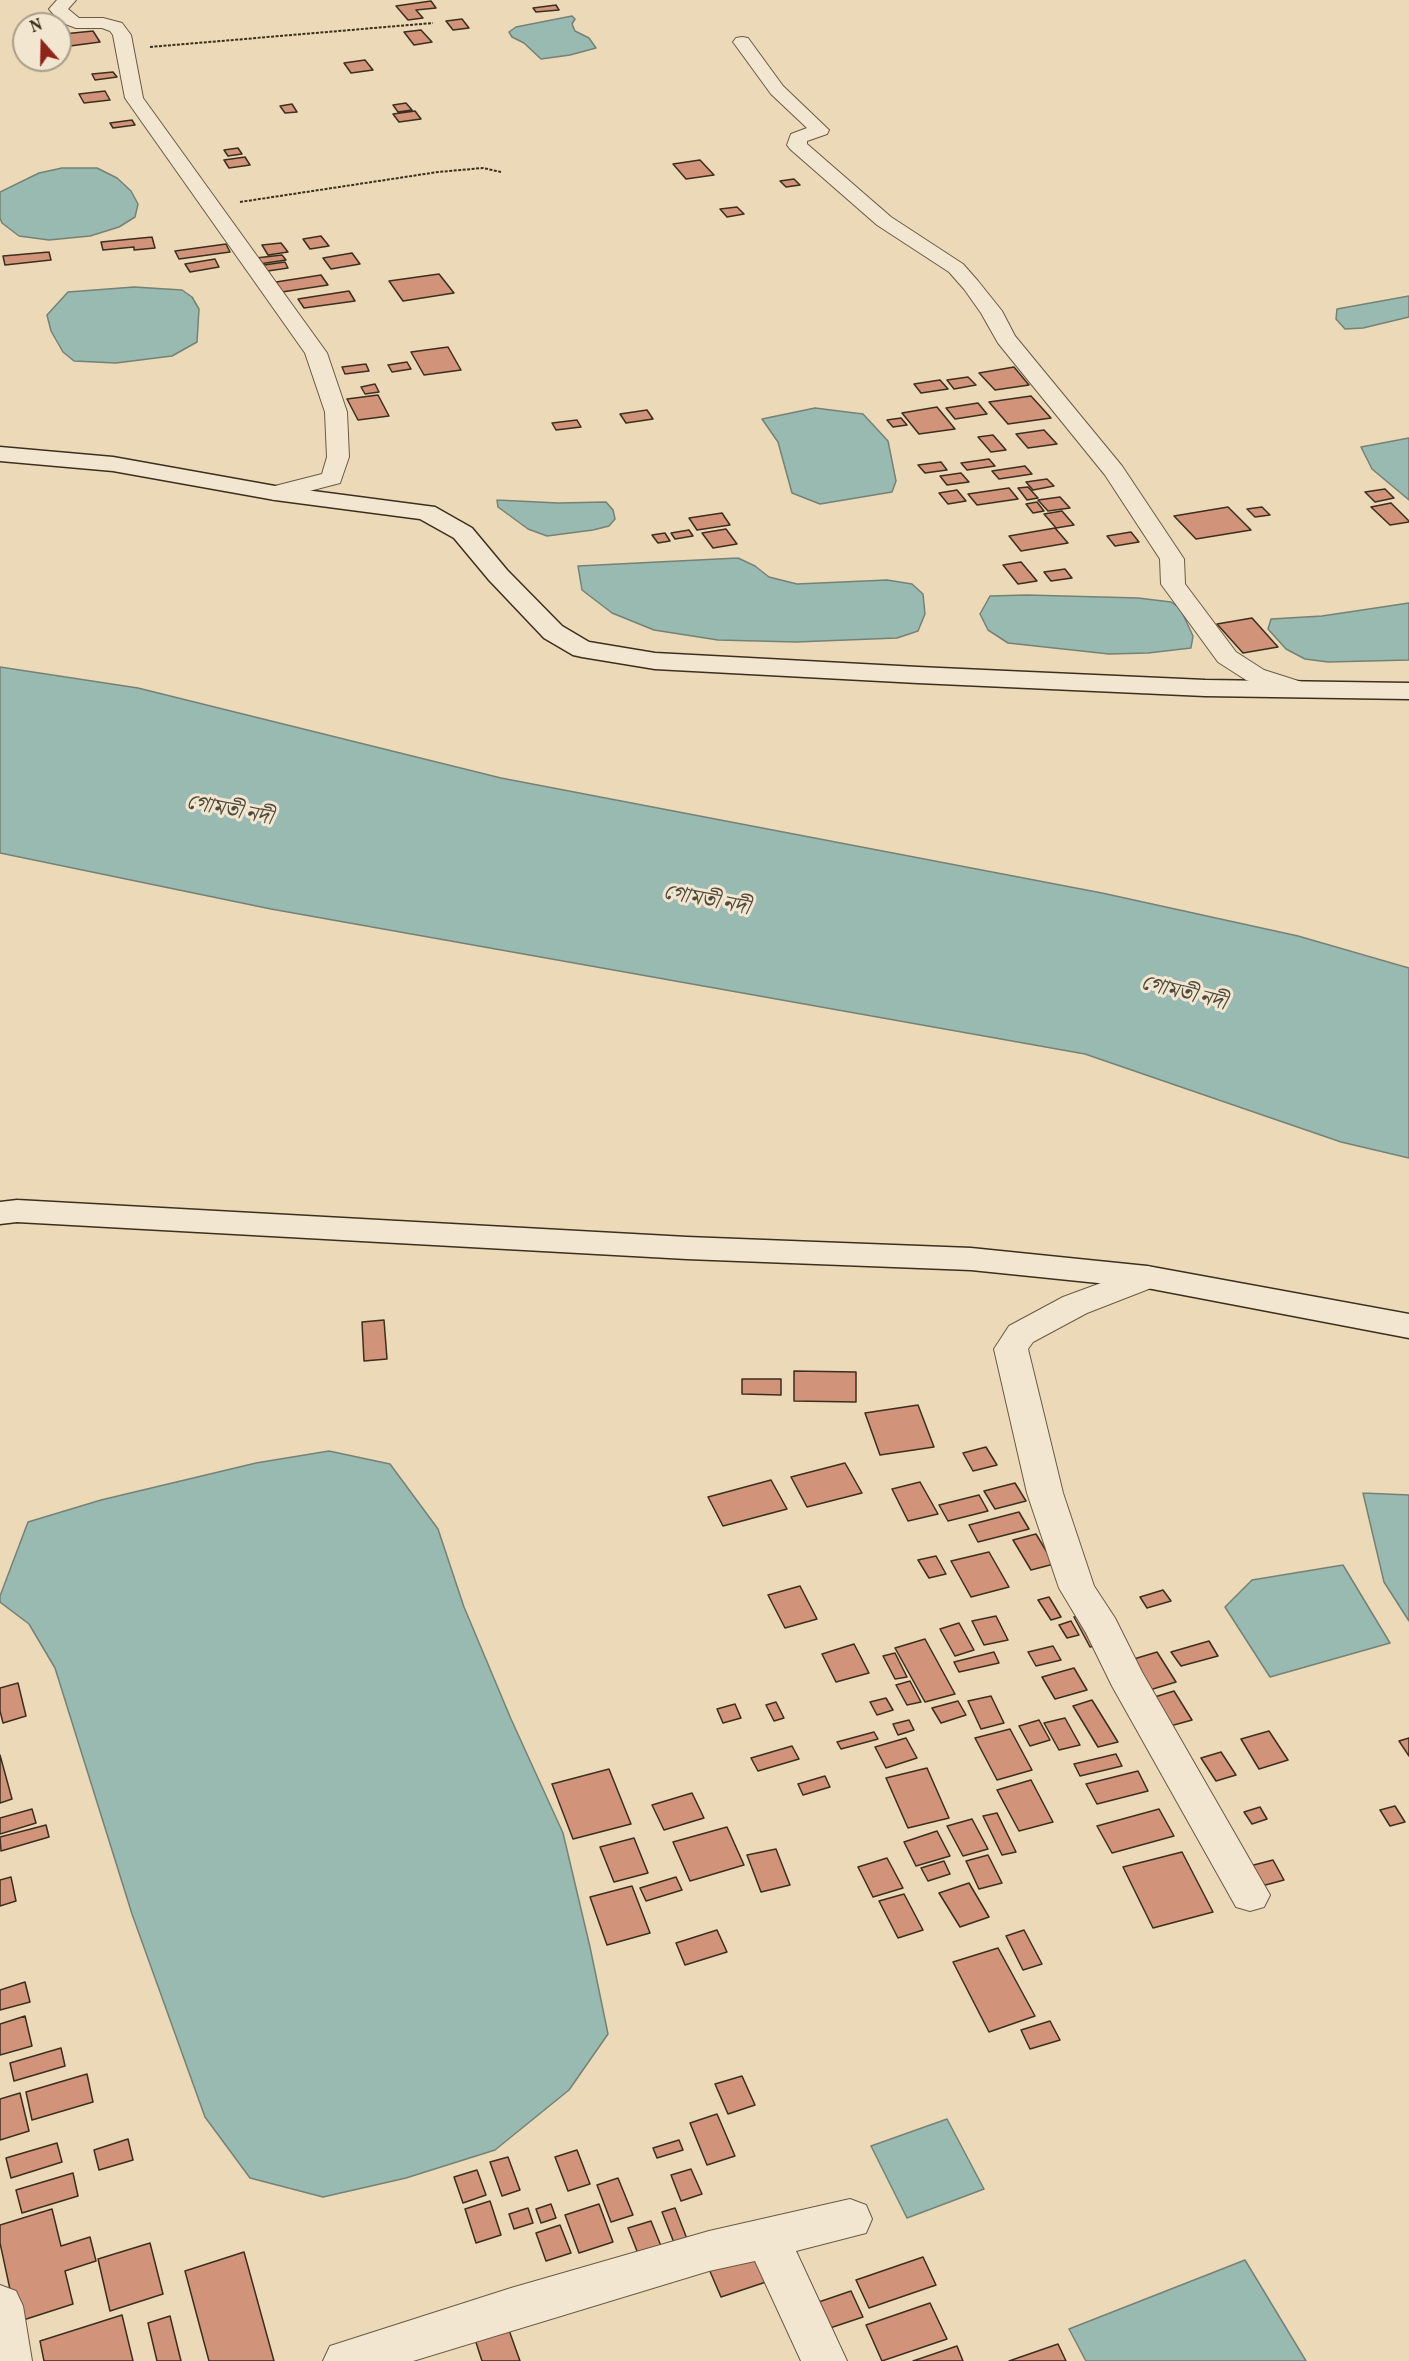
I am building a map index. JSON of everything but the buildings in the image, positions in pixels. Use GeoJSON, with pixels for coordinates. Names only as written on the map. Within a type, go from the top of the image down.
{"type":"FeatureCollection","features":[{"type":"Feature","properties":{"kind":"street"},"geometry":{"type":"LineString","coordinates":[[67,0],[58,9],[66,18],[76,23],[103,23],[116,27],[122,35],[134,98],[316,353],[336,412],[338,457],[332,478]]}},
{"type":"Feature","properties":{"kind":"street"},"geometry":{"type":"LineString","coordinates":[[742,42],[777,90],[820,130],[798,138],[797,145],[884,221],[956,267],[971,285],[991,311],[1006,338],[1114,471],[1172,559],[1173,584],[1227,657],[1255,675],[1299,689]]}},
{"type":"Feature","properties":{"kind":"street"},"geometry":{"type":"LineString","coordinates":[[0,454],[112,464],[275,493],[426,512],[464,533],[498,575],[553,632],[582,649],[655,661],[822,670],[1205,688],[1409,691]]}},
{"type":"Feature","properties":{"kind":"street"},"geometry":{"type":"LineString","coordinates":[[332,478],[353,502]]}},
{"type":"Feature","properties":{"kind":"street"},"geometry":{"type":"LineString","coordinates":[[275,493],[332,478]]}},
{"type":"Feature","properties":{"kind":"street"},"geometry":{"type":"LineString","coordinates":[[0,1213],[17,1211],[687,1248],[971,1259],[1147,1277],[1409,1326]]}},
{"type":"Feature","properties":{"kind":"street"},"geometry":{"type":"LineString","coordinates":[[1147,1277],[1066,1310],[1021,1334],[1011,1349],[1045,1493],[1077,1588],[1102,1628],[1125,1676],[1250,1895]]}},
{"type":"Feature","properties":{"kind":"street"},"geometry":{"type":"LineString","coordinates":[[346,2361],[698,2254],[850,2219]]}},
{"type":"Feature","properties":{"kind":"street"},"geometry":{"type":"LineString","coordinates":[[767,2238],[824,2361]]}},
{"type":"Feature","properties":{"kind":"street"},"geometry":{"type":"LineString","coordinates":[[0,2306],[9,2361]]}},
{"type":"Feature","properties":{"kind":"path"},"geometry":{"type":"LineString","coordinates":[[125,49],[433,23]]}},
{"type":"Feature","properties":{"kind":"path"},"geometry":{"type":"LineString","coordinates":[[211,206],[438,172],[483,168],[501,172]]}},
{"type":"Feature","properties":{"kind":"water"},"geometry":{"type":"Polygon","coordinates":[[[572,16],[575,19],[572,24],[575,31],[589,38],[596,48],[541,59],[524,43],[512,37],[509,32],[516,27],[572,16]]]}},
{"type":"Feature","properties":{"kind":"water"},"geometry":{"type":"Polygon","coordinates":[[[62,168],[97,168],[117,178],[131,191],[138,204],[135,217],[119,227],[90,236],[49,240],[19,236],[2,223],[0,192],[39,173],[62,168]]]}},
{"type":"Feature","properties":{"kind":"water"},"geometry":{"type":"Polygon","coordinates":[[[134,287],[182,290],[192,297],[199,309],[197,342],[172,356],[116,363],[74,361],[63,352],[51,331],[47,315],[68,292],[134,287]]]}},
{"type":"Feature","properties":{"kind":"water"},"geometry":{"type":"Polygon","coordinates":[[[1409,296],[1409,317],[1363,328],[1345,329],[1336,319],[1337,309],[1409,296]]]}},
{"type":"Feature","properties":{"kind":"water"},"geometry":{"type":"Polygon","coordinates":[[[815,408],[863,414],[888,441],[896,481],[892,492],[820,504],[792,493],[778,442],[762,419],[815,408]]]}},
{"type":"Feature","properties":{"kind":"water"},"geometry":{"type":"Polygon","coordinates":[[[1409,438],[1409,500],[1372,469],[1361,447],[1409,438]]]}},
{"type":"Feature","properties":{"kind":"water"},"geometry":{"type":"Polygon","coordinates":[[[497,500],[558,503],[606,502],[613,510],[615,519],[609,526],[593,530],[547,536],[528,529],[498,507],[497,500]]]}},
{"type":"Feature","properties":{"kind":"water"},"geometry":{"type":"Polygon","coordinates":[[[738,558],[755,566],[769,577],[797,584],[887,580],[912,584],[923,594],[925,614],[918,631],[897,638],[796,642],[718,640],[654,630],[612,613],[582,590],[578,566],[738,558]]]}},
{"type":"Feature","properties":{"kind":"water"},"geometry":{"type":"Polygon","coordinates":[[[990,596],[1138,598],[1171,602],[1180,608],[1193,636],[1191,648],[1148,653],[1109,654],[1008,643],[988,630],[980,614],[990,596]]]}},
{"type":"Feature","properties":{"kind":"water"},"geometry":{"type":"Polygon","coordinates":[[[1409,603],[1409,660],[1328,662],[1305,659],[1286,649],[1268,629],[1271,619],[1322,616],[1409,603]]]}},
{"type":"Feature","properties":{"kind":"water","name":"গোমতী নদী"},"geometry":{"type":"Polygon","coordinates":[[[0,667],[138,688],[501,778],[1102,893],[1298,936],[1409,968],[1409,1158],[1341,1142],[1085,1054],[271,909],[0,853],[0,667]]]}},
{"type":"Feature","properties":{"kind":"water"},"geometry":{"type":"Polygon","coordinates":[[[329,1451],[390,1464],[438,1529],[464,1607],[511,1719],[563,1833],[608,2034],[569,2090],[495,2150],[406,2178],[323,2197],[250,2178],[205,2117],[132,1914],[55,1668],[29,1624],[0,1602],[0,1596],[28,1522],[101,1500],[256,1463],[329,1451]]]}},
{"type":"Feature","properties":{"kind":"water"},"geometry":{"type":"Polygon","coordinates":[[[1363,1493],[1409,1495],[1409,1621],[1384,1582],[1363,1493]]]}},
{"type":"Feature","properties":{"kind":"water"},"geometry":{"type":"Polygon","coordinates":[[[1343,1565],[1390,1643],[1270,1677],[1225,1607],[1252,1580],[1343,1565]]]}},
{"type":"Feature","properties":{"kind":"water"},"geometry":{"type":"Polygon","coordinates":[[[947,2119],[984,2189],[907,2218],[871,2146],[947,2119]]]}},
{"type":"Feature","properties":{"kind":"water"},"geometry":{"type":"Polygon","coordinates":[[[1245,2260],[1306,2361],[1086,2361],[1069,2329],[1245,2260]]]}}]}
